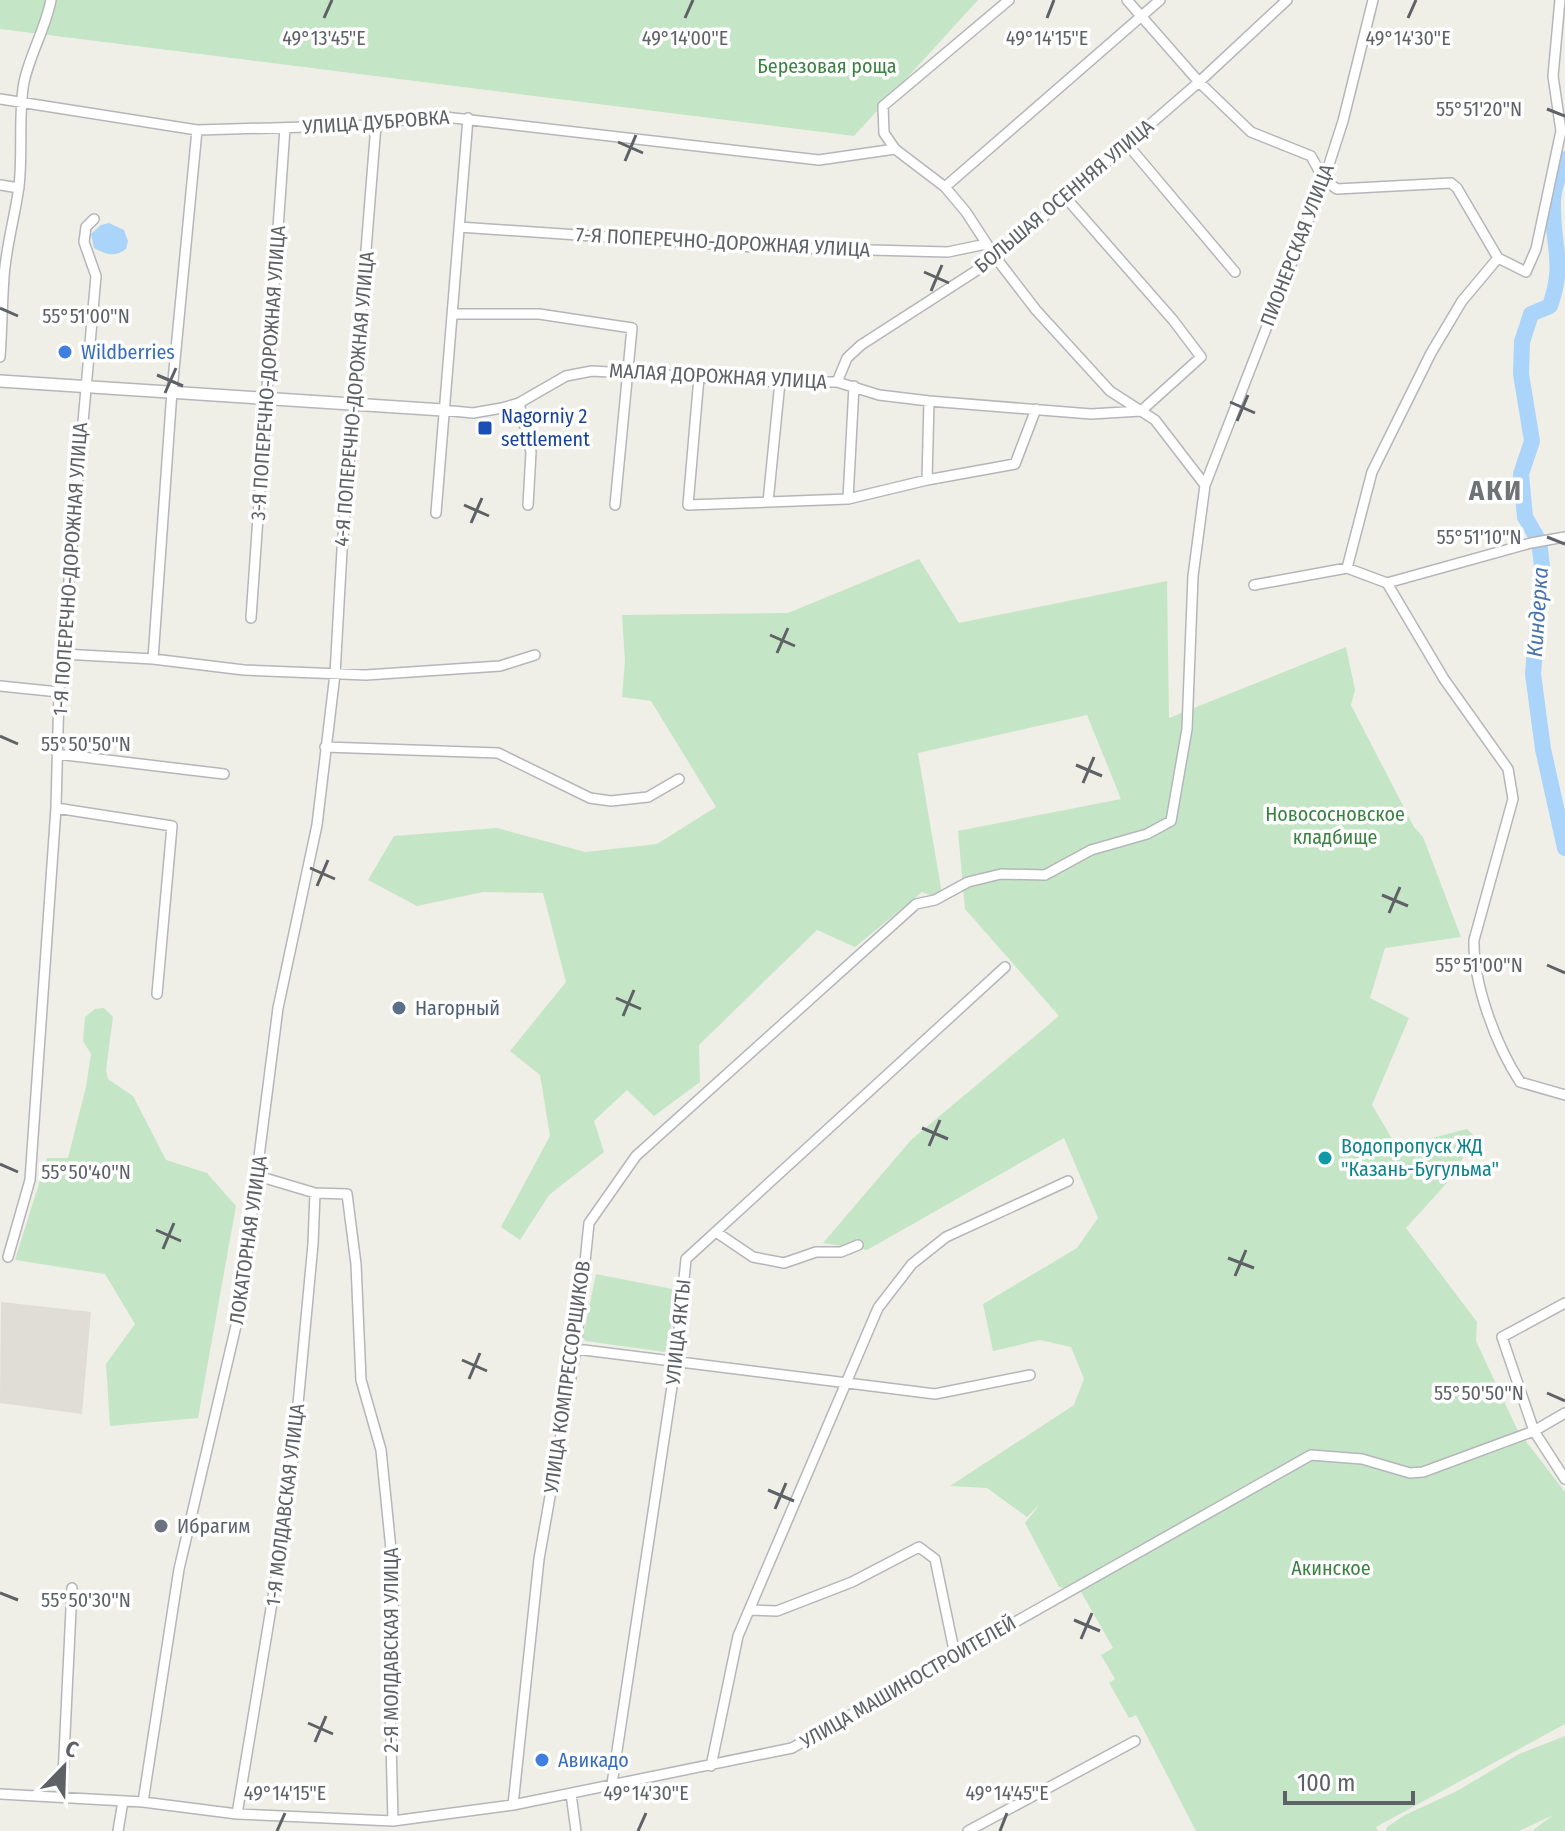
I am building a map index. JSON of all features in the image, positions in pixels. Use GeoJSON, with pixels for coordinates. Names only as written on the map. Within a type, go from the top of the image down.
{"type":"FeatureCollection","features":[{"type":"Feature","properties":{"kind":"street"},"geometry":{"type":"LineString","coordinates":[[0,357],[2,279],[19,188],[21,103],[25,79],[46,24],[51,0]]}},
{"type":"Feature","properties":{"kind":"street"},"geometry":{"type":"LineString","coordinates":[[1009,0],[883,106],[884,133],[895,149],[945,187],[1036,310],[1110,391],[1155,420],[1205,485]]}},
{"type":"Feature","properties":{"kind":"street"},"geometry":{"type":"LineString","coordinates":[[1127,0],[1199,82],[1251,132],[1311,156],[1324,180],[1337,189],[1451,183],[1457,188],[1498,258],[1526,272],[1536,249],[1561,131],[1553,76],[1560,0]]}},
{"type":"Feature","properties":{"kind":"street"},"geometry":{"type":"LineString","coordinates":[[945,187],[1160,0]]}},
{"type":"Feature","properties":{"kind":"street","name":"БОЛЬШАЯ ОСЕННЯЯ УЛИЦА"},"geometry":{"type":"LineString","coordinates":[[837,382],[847,358],[861,345],[996,258],[1199,82],[1287,0]]}},
{"type":"Feature","properties":{"kind":"street","name":"ПИОНЕРСКАЯ УЛИЦА"},"geometry":{"type":"LineString","coordinates":[[968,882],[1001,874],[1045,875],[1091,850],[1147,834],[1171,821],[1187,729],[1193,576],[1205,485],[1324,180],[1343,121],[1373,0]]}},
{"type":"Feature","properties":{"kind":"street","name":"УЛИЦА ДУБРОВКА"},"geometry":{"type":"LineString","coordinates":[[0,99],[197,130],[376,125],[428,115],[819,160],[895,149]]}},
{"type":"Feature","properties":{"kind":"street"},"geometry":{"type":"LineString","coordinates":[[436,513],[468,118]]}},
{"type":"Feature","properties":{"kind":"street","name":"4-Я ПОПЕРЕЧНО-ДОРОЖНАЯ УЛИЦА"},"geometry":{"type":"LineString","coordinates":[[335,674],[376,125]]}},
{"type":"Feature","properties":{"kind":"street","name":"3-Я ПОПЕРЕЧНО-ДОРОЖНАЯ УЛИЦА"},"geometry":{"type":"LineString","coordinates":[[251,618],[285,128]]}},
{"type":"Feature","properties":{"kind":"street"},"geometry":{"type":"LineString","coordinates":[[153,659],[172,391],[197,130]]}},
{"type":"Feature","properties":{"kind":"street"},"geometry":{"type":"LineString","coordinates":[[1127,144],[1235,272]]}},
{"type":"Feature","properties":{"kind":"street"},"geometry":{"type":"LineString","coordinates":[[0,185],[19,188]]}},
{"type":"Feature","properties":{"kind":"street"},"geometry":{"type":"LineString","coordinates":[[1066,198],[1173,320],[1201,357],[1141,411]]}},
{"type":"Feature","properties":{"kind":"street","name":"1-Я ПОПЕРЕЧНО-ДОРОЖНАЯ УЛИЦА"},"geometry":{"type":"LineString","coordinates":[[8,1257],[30,1180],[56,808],[59,692],[96,276],[84,242],[86,227],[94,219]]}},
{"type":"Feature","properties":{"kind":"street","name":"7-Я ПОПЕРЕЧНО-ДОРОЖНАЯ УЛИЦА"},"geometry":{"type":"LineString","coordinates":[[459,227],[754,247],[948,252],[986,244]]}},
{"type":"Feature","properties":{"kind":"street"},"geometry":{"type":"LineString","coordinates":[[1347,568],[1372,472],[1431,353],[1462,301],[1498,258]]}},
{"type":"Feature","properties":{"kind":"street"},"geometry":{"type":"LineString","coordinates":[[452,314],[539,314],[632,328],[615,505]]}},
{"type":"Feature","properties":{"kind":"street","name":"МАЛАЯ ДОРОЖНАЯ УЛИЦА"},"geometry":{"type":"LineString","coordinates":[[443,410],[484,412],[519,403],[566,376],[592,371],[628,371],[780,382],[837,382],[879,395],[1091,414],[1141,411]]}},
{"type":"Feature","properties":{"kind":"street"},"geometry":{"type":"LineString","coordinates":[[699,377],[688,505],[848,499],[1015,464],[1036,409]]}},
{"type":"Feature","properties":{"kind":"street"},"geometry":{"type":"LineString","coordinates":[[0,381],[443,410]]}},
{"type":"Feature","properties":{"kind":"street"},"geometry":{"type":"LineString","coordinates":[[768,502],[780,382]]}},
{"type":"Feature","properties":{"kind":"street"},"geometry":{"type":"LineString","coordinates":[[848,499],[854,386]]}},
{"type":"Feature","properties":{"kind":"street"},"geometry":{"type":"LineString","coordinates":[[927,480],[929,401]]}},
{"type":"Feature","properties":{"kind":"street"},"geometry":{"type":"LineString","coordinates":[[519,403],[531,452],[528,505]]}},
{"type":"Feature","properties":{"kind":"street"},"geometry":{"type":"LineString","coordinates":[[1254,585],[1347,568],[1387,583],[1531,543],[1565,537]]}},
{"type":"Feature","properties":{"kind":"street"},"geometry":{"type":"LineString","coordinates":[[1387,583],[1444,679],[1508,769],[1513,799],[1474,940],[1474,964],[1506,1061],[1520,1082],[1565,1095]]}},
{"type":"Feature","properties":{"kind":"street"},"geometry":{"type":"LineString","coordinates":[[63,654],[153,659],[244,670],[366,675],[500,666],[535,655]]}},
{"type":"Feature","properties":{"kind":"street","name":"ЛОКАТОРНАЯ УЛИЦА"},"geometry":{"type":"LineString","coordinates":[[143,1802],[179,1569],[239,1313],[278,1008],[317,825],[335,674]]}},
{"type":"Feature","properties":{"kind":"street"},"geometry":{"type":"LineString","coordinates":[[0,686],[59,692]]}},
{"type":"Feature","properties":{"kind":"street"},"geometry":{"type":"LineString","coordinates":[[325,747],[498,753],[590,798],[611,801],[648,797],[679,779]]}},
{"type":"Feature","properties":{"kind":"street"},"geometry":{"type":"LineString","coordinates":[[57,754],[224,774]]}},
{"type":"Feature","properties":{"kind":"street"},"geometry":{"type":"LineString","coordinates":[[56,808],[172,826],[157,994]]}},
{"type":"Feature","properties":{"kind":"street","name":"УЛИЦА КОМПРЕССОРЩИКОВ"},"geometry":{"type":"LineString","coordinates":[[513,1805],[539,1559],[576,1349],[589,1223],[636,1156],[916,904],[935,900],[968,882]]}},
{"type":"Feature","properties":{"kind":"street","name":"УЛИЦА ЯКТЫ"},"geometry":{"type":"LineString","coordinates":[[612,1784],[676,1360],[686,1259],[1005,967]]}},
{"type":"Feature","properties":{"kind":"street"},"geometry":{"type":"LineString","coordinates":[[258,1176],[315,1193]]}},
{"type":"Feature","properties":{"kind":"street"},"geometry":{"type":"LineString","coordinates":[[711,1766],[738,1636],[878,1308],[912,1264],[946,1237],[1068,1181]]}},
{"type":"Feature","properties":{"kind":"street","name":"2-Я МОЛДАВСКАЯ УЛИЦА"},"geometry":{"type":"LineString","coordinates":[[315,1193],[347,1194],[356,1264],[361,1380],[381,1450],[394,1579],[390,1702],[393,1821]]}},
{"type":"Feature","properties":{"kind":"street","name":"1-Я МОЛДАВСКАЯ УЛИЦА"},"geometry":{"type":"LineString","coordinates":[[237,1814],[289,1500],[315,1193]]}},
{"type":"Feature","properties":{"kind":"street"},"geometry":{"type":"LineString","coordinates":[[716,1232],[753,1257],[784,1263],[816,1252],[841,1252],[858,1245]]}},
{"type":"Feature","properties":{"kind":"street"},"geometry":{"type":"LineString","coordinates":[[1565,1303],[1502,1337],[1534,1431],[1565,1479]]}},
{"type":"Feature","properties":{"kind":"street"},"geometry":{"type":"LineString","coordinates":[[576,1349],[935,1394],[1030,1375]]}},
{"type":"Feature","properties":{"kind":"street","name":"УЛИЦА МАШИНОСТРОИТЕЛЕЙ"},"geometry":{"type":"LineString","coordinates":[[0,1794],[143,1802],[237,1814],[393,1821],[513,1805],[792,1748],[1311,1455],[1362,1459],[1410,1473],[1423,1472],[1534,1431],[1565,1413]]}},
{"type":"Feature","properties":{"kind":"street"},"geometry":{"type":"LineString","coordinates":[[750,1610],[777,1611],[852,1582],[919,1547],[935,1559],[955,1655]]}},
{"type":"Feature","properties":{"kind":"street"},"geometry":{"type":"LineString","coordinates":[[62,1797],[72,1588]]}},
{"type":"Feature","properties":{"kind":"street"},"geometry":{"type":"LineString","coordinates":[[968,1831],[1135,1741]]}},
{"type":"Feature","properties":{"kind":"street"},"geometry":{"type":"LineString","coordinates":[[571,1794],[576,1831]]}},
{"type":"Feature","properties":{"kind":"street"},"geometry":{"type":"LineString","coordinates":[[118,1831],[123,1801]]}},
{"type":"Feature","properties":{"kind":"shaded area"},"geometry":{"type":"Polygon","coordinates":[[[1,1302],[91,1312],[82,1414],[0,1403],[1,1302]]]}},
{"type":"Feature","properties":{"kind":"green space","name":"Березовая роща"},"geometry":{"type":"Polygon","coordinates":[[[0,0],[978,0],[854,136],[0,29],[0,0]]]}},
{"type":"Feature","properties":{"kind":"green space"},"geometry":{"type":"Polygon","coordinates":[[[919,559],[959,623],[1167,581],[1169,718],[1346,647],[1355,690],[1351,705],[1414,827],[1423,837],[1461,937],[1385,948],[1370,998],[1409,1018],[1372,1105],[1397,1147],[1467,1129],[1473,1135],[1456,1173],[1406,1228],[1477,1322],[1476,1341],[1518,1431],[1565,1492],[1565,1724],[1376,1827],[1378,1831],[1196,1831],[1136,1715],[1129,1718],[1109,1683],[1115,1679],[1101,1655],[1113,1648],[1080,1590],[1059,1587],[1025,1523],[1040,1504],[1027,1517],[987,1488],[950,1486],[1074,1405],[1084,1379],[1071,1347],[1040,1340],[993,1351],[983,1304],[1077,1248],[1098,1218],[1064,1138],[867,1250],[823,1243],[911,1140],[1059,1016],[965,909],[958,831],[1121,799],[1087,715],[918,753],[943,900],[922,892],[855,947],[817,930],[699,1045],[700,1082],[654,1116],[627,1090],[594,1121],[604,1152],[549,1195],[520,1240],[501,1227],[550,1136],[540,1075],[510,1051],[566,982],[543,893],[483,892],[417,906],[368,880],[394,836],[497,828],[585,852],[657,844],[716,807],[651,701],[622,697],[625,661],[622,615],[788,613],[919,559]]]}},
{"type":"Feature","properties":{"kind":"green space"},"geometry":{"type":"Polygon","coordinates":[[[104,1008],[113,1017],[106,1070],[108,1079],[133,1096],[166,1160],[207,1173],[236,1206],[198,1418],[110,1426],[106,1364],[135,1324],[105,1274],[15,1260],[47,1158],[68,1158],[91,1054],[83,1041],[85,1017],[95,1009],[104,1008]]]}},
{"type":"Feature","properties":{"kind":"green space"},"geometry":{"type":"Polygon","coordinates":[[[596,1274],[677,1290],[665,1352],[585,1341],[583,1337],[596,1274]]]}},
{"type":"Feature","properties":{"kind":"green space"},"geometry":{"type":"Polygon","coordinates":[[[1565,1736],[1565,1831],[1532,1831],[1553,1815],[1519,1831],[1386,1831],[1387,1827],[1405,1815],[1457,1791],[1519,1754],[1565,1736]]]}},
{"type":"Feature","properties":{"kind":"water"},"geometry":{"type":"Polygon","coordinates":[[[109,223],[124,230],[128,241],[126,249],[114,254],[94,248],[91,234],[101,225],[109,223]]]}},
{"type":"Feature","properties":{"kind":"waterway","name":"Киндерка"},"geometry":{"type":"LineString","coordinates":[[1565,159],[1553,201],[1557,278],[1550,306],[1531,314],[1522,342],[1521,374],[1532,441],[1521,474],[1525,517],[1539,541],[1542,566],[1533,674],[1543,749],[1565,848]]}},
{"type":"Feature","properties":{"kind":"place","name":"Wildberries"},"geometry":{"type":"Point","coordinates":[65,352]}},
{"type":"Feature","properties":{"kind":"place","name":"Nagorniy 2 settlement"},"geometry":{"type":"Point","coordinates":[485,428]}},
{"type":"Feature","properties":{"kind":"place","name":"Нагорный"},"geometry":{"type":"Point","coordinates":[399,1008]}},
{"type":"Feature","properties":{"kind":"place","name":"Водопропуск ЖД \"Казань-Бугульма\""},"geometry":{"type":"Point","coordinates":[1325,1158]}},
{"type":"Feature","properties":{"kind":"place","name":"Ибрагим"},"geometry":{"type":"Point","coordinates":[161,1526]}},
{"type":"Feature","properties":{"kind":"place","name":"Авикадо"},"geometry":{"type":"Point","coordinates":[542,1760]}},
{"type":"Feature","properties":{"kind":"district","name":"АКИ"},"geometry":{"type":"Point","coordinates":[1496,490]}},
{"type":"Feature","properties":{"kind":"park label","name":"Новососновское кладбище"},"geometry":{"type":"Point","coordinates":[1335,826]}},
{"type":"Feature","properties":{"kind":"park label","name":"Акинское"},"geometry":{"type":"Point","coordinates":[1331,1568]}}]}
